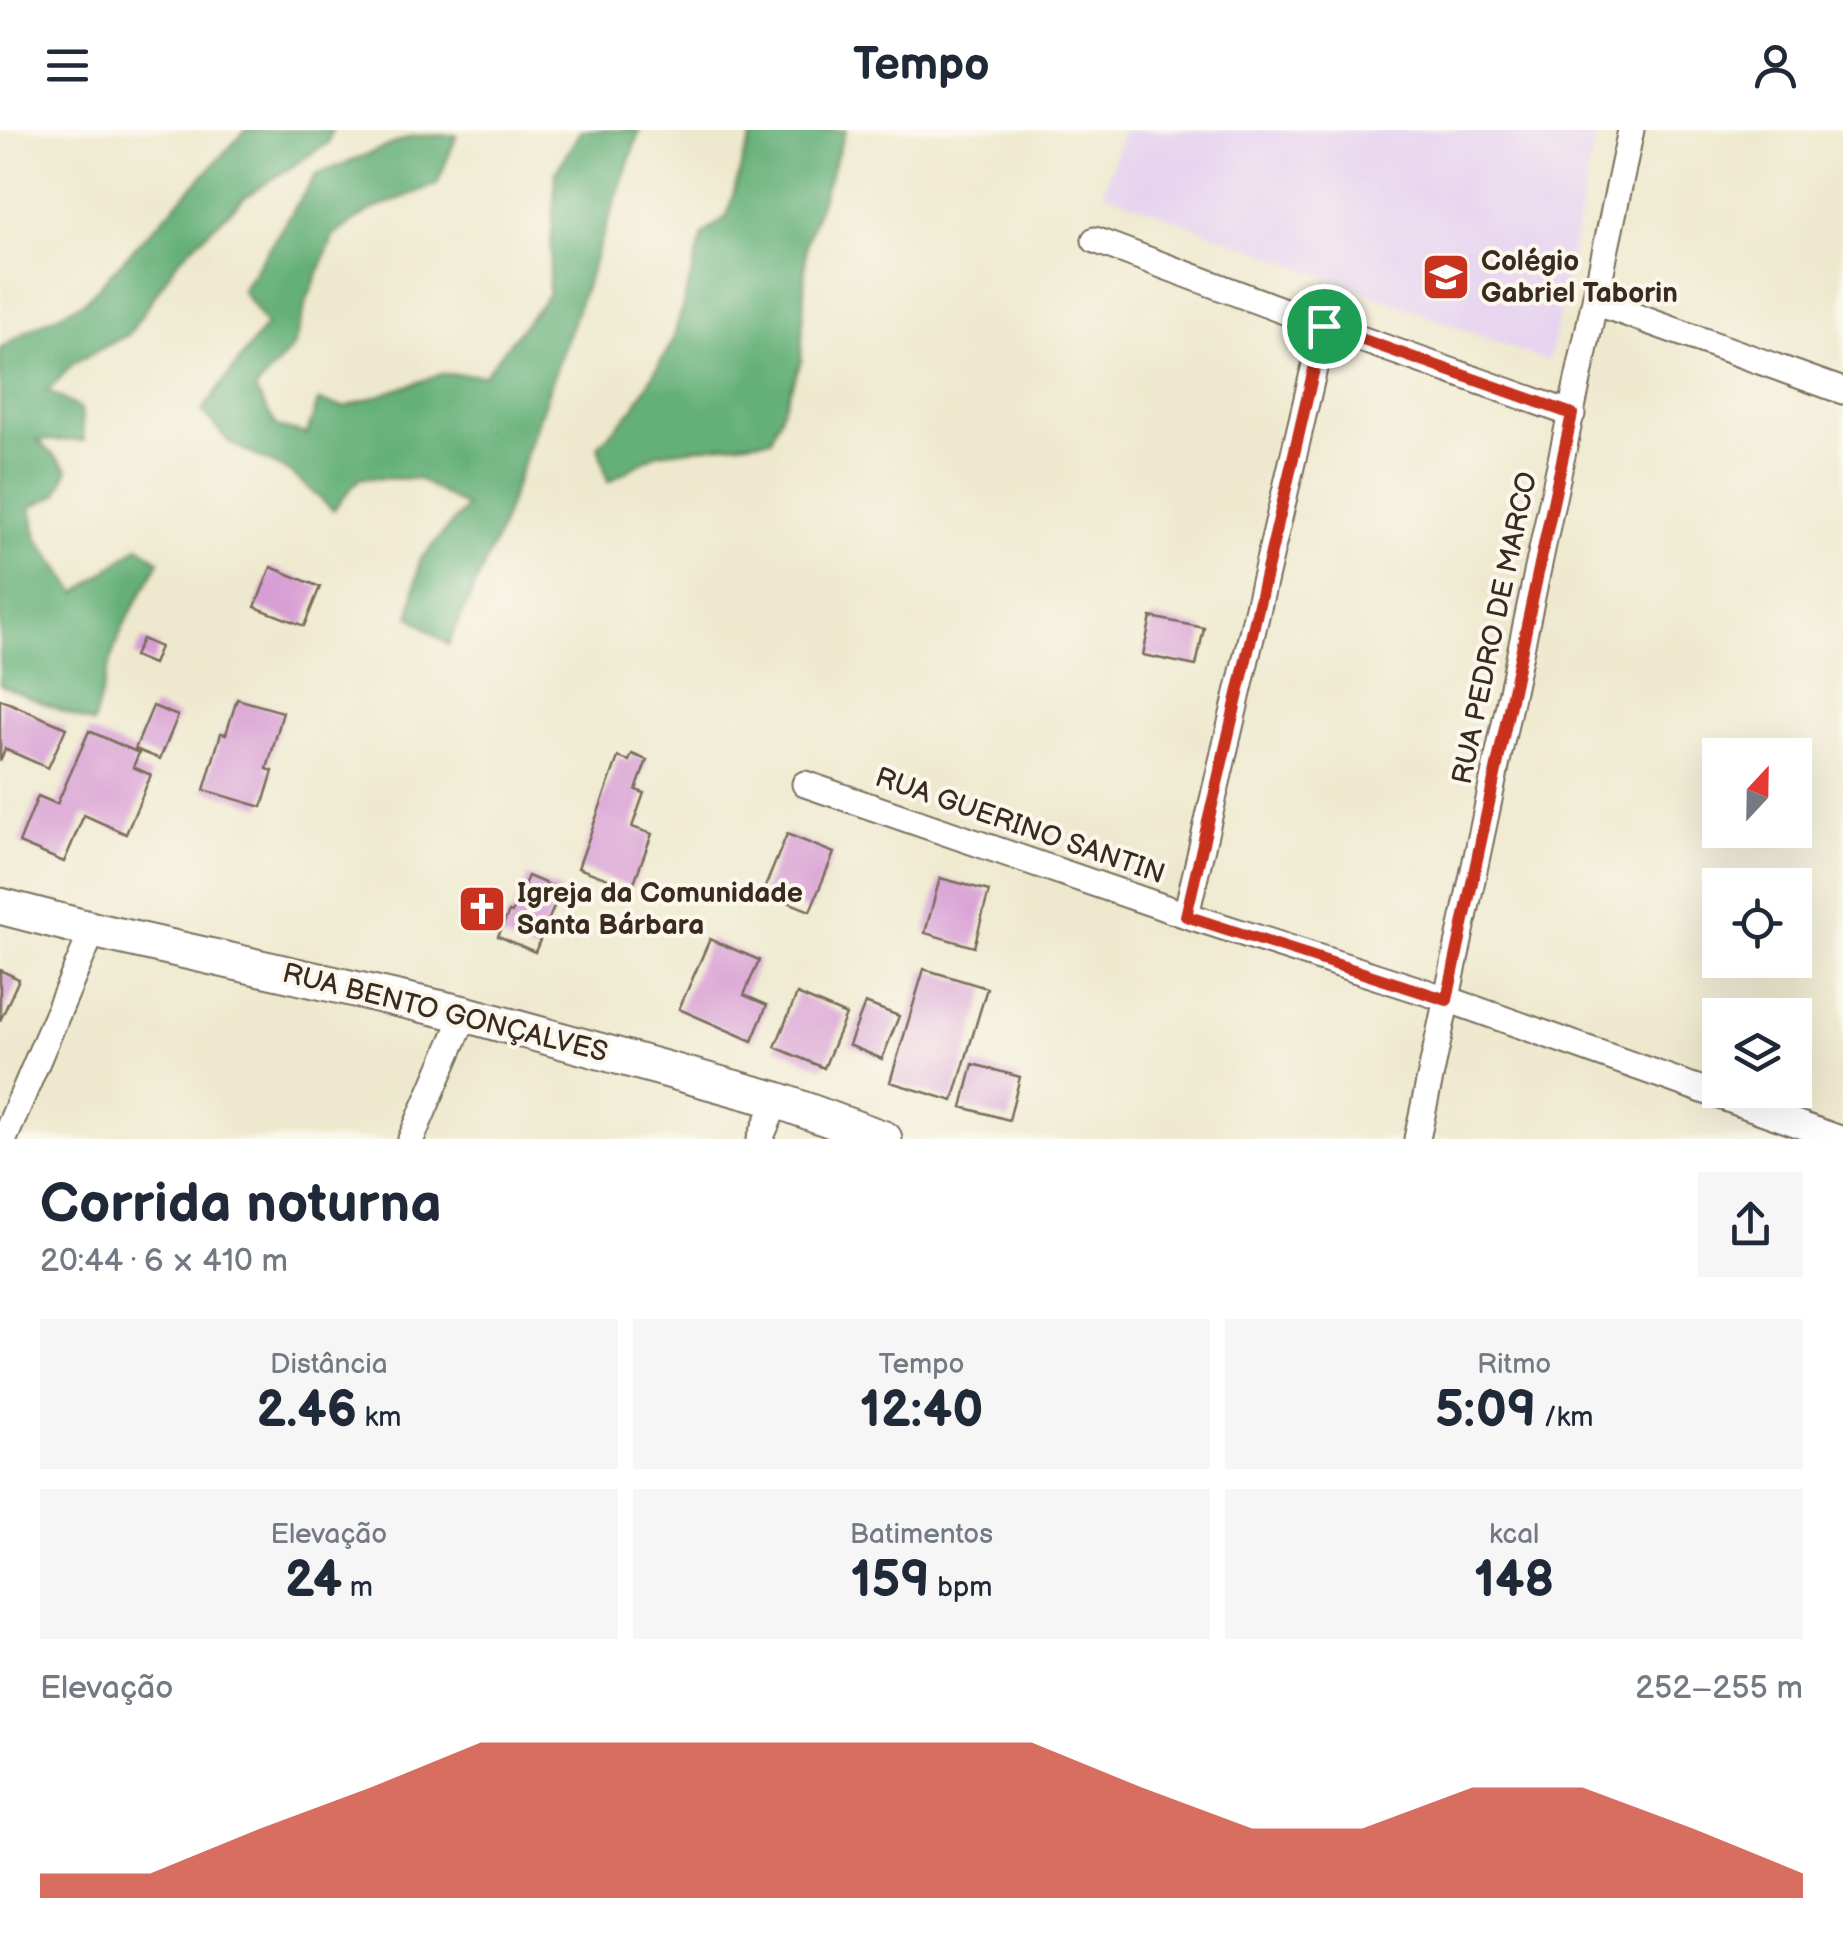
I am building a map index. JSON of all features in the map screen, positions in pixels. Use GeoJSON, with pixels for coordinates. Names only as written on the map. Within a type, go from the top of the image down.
{"type":"FeatureCollection","features":[{"type":"Feature","properties":{"kind":"street","name":"RUA PEDRO DE MARCO"},"geometry":{"type":"LineString","coordinates":[[1417,1139],[1630,130]]}},
{"type":"Feature","properties":{"kind":"street"},"geometry":{"type":"LineString","coordinates":[[1095,240],[1572,414]]}},
{"type":"Feature","properties":{"kind":"street"},"geometry":{"type":"LineString","coordinates":[[1596,302],[1843,391]]}},
{"type":"Feature","properties":{"kind":"street"},"geometry":{"type":"LineString","coordinates":[[1186,916],[1324,326]]}},
{"type":"Feature","properties":{"kind":"street","name":"RUA GUERINO SANTIN"},"geometry":{"type":"LineString","coordinates":[[805,784],[1186,916],[1447,1000],[1840,1139]]}},
{"type":"Feature","properties":{"kind":"street","name":"RUA BENTO GONÇALVES"},"geometry":{"type":"LineString","coordinates":[[0,906],[465,1014],[777,1100],[884,1139]]}},
{"type":"Feature","properties":{"kind":"street"},"geometry":{"type":"LineString","coordinates":[[4,1139],[93,930]]}},
{"type":"Feature","properties":{"kind":"street"},"geometry":{"type":"LineString","coordinates":[[411,1139],[465,1014]]}},
{"type":"Feature","properties":{"kind":"street"},"geometry":{"type":"LineString","coordinates":[[760,1139],[777,1100]]}},
{"type":"Feature","properties":{"kind":"shaded area","name":"Colégio Gabriel Taborin"},"geometry":{"type":"Polygon","coordinates":[[[1123,130],[1597,130],[1549,362],[1103,192],[1123,130]]]}},
{"type":"Feature","properties":{"kind":"green space"},"geometry":{"type":"Polygon","coordinates":[[[246,130],[332,130],[328,143],[245,197],[178,260],[129,334],[74,363],[48,391],[81,409],[84,441],[37,440],[68,469],[58,494],[31,507],[37,538],[77,593],[139,546],[159,561],[122,630],[93,724],[0,685],[0,349],[85,301],[246,130]]]}},
{"type":"Feature","properties":{"kind":"green space"},"geometry":{"type":"Polygon","coordinates":[[[581,130],[640,130],[498,535],[448,645],[410,616],[420,560],[466,507],[418,479],[360,478],[333,510],[291,473],[230,443],[202,411],[266,325],[242,290],[316,175],[413,136],[457,135],[437,184],[369,211],[334,235],[307,300],[294,346],[255,390],[277,427],[307,434],[318,401],[345,407],[442,374],[484,375],[548,295],[556,172],[581,130]]]}},
{"type":"Feature","properties":{"kind":"green space"},"geometry":{"type":"Polygon","coordinates":[[[755,130],[846,130],[806,243],[801,362],[771,439],[658,453],[608,482],[598,446],[633,409],[672,343],[703,235],[727,216],[755,130]]]}},
{"type":"Feature","properties":{"kind":"building"},"geometry":{"type":"Polygon","coordinates":[[[271,567],[320,587],[304,626],[255,607],[271,567]]]}},
{"type":"Feature","properties":{"kind":"building"},"geometry":{"type":"Polygon","coordinates":[[[1151,617],[1204,628],[1196,666],[1143,655],[1151,617]]]}},
{"type":"Feature","properties":{"kind":"building"},"geometry":{"type":"Polygon","coordinates":[[[142,639],[160,647],[153,664],[134,656],[142,639]]]}},
{"type":"Feature","properties":{"kind":"building"},"geometry":{"type":"Polygon","coordinates":[[[0,699],[66,728],[48,768],[5,749],[0,761],[0,699]]]}},
{"type":"Feature","properties":{"kind":"building"},"geometry":{"type":"Polygon","coordinates":[[[237,699],[283,712],[267,769],[273,771],[262,807],[204,790],[221,733],[226,734],[237,699]]]}},
{"type":"Feature","properties":{"kind":"building"},"geometry":{"type":"Polygon","coordinates":[[[153,706],[178,716],[160,759],[135,749],[153,706]]]}},
{"type":"Feature","properties":{"kind":"building"},"geometry":{"type":"Polygon","coordinates":[[[89,731],[139,753],[133,767],[151,775],[126,834],[84,815],[64,862],[19,843],[38,796],[57,804],[89,731]]]}},
{"type":"Feature","properties":{"kind":"building"},"geometry":{"type":"Polygon","coordinates":[[[632,754],[647,760],[636,790],[644,793],[632,827],[652,834],[632,888],[578,868],[618,757],[629,761],[632,754]]]}},
{"type":"Feature","properties":{"kind":"building"},"geometry":{"type":"Polygon","coordinates":[[[787,834],[834,853],[810,911],[763,892],[787,834]]]}},
{"type":"Feature","properties":{"kind":"building"},"geometry":{"type":"Polygon","coordinates":[[[528,876],[561,890],[535,952],[498,936],[528,876]]]}},
{"type":"Feature","properties":{"kind":"building"},"geometry":{"type":"Polygon","coordinates":[[[940,878],[989,891],[974,947],[925,933],[940,878]]]}},
{"type":"Feature","properties":{"kind":"building"},"geometry":{"type":"Polygon","coordinates":[[[710,939],[759,960],[744,995],[767,1005],[752,1041],[679,1009],[710,939]]]}},
{"type":"Feature","properties":{"kind":"building"},"geometry":{"type":"Polygon","coordinates":[[[924,969],[987,988],[953,1101],[890,1082],[924,969]]]}},
{"type":"Feature","properties":{"kind":"building"},"geometry":{"type":"Polygon","coordinates":[[[0,970],[19,979],[0,1021],[0,970]]]}},
{"type":"Feature","properties":{"kind":"building"},"geometry":{"type":"Polygon","coordinates":[[[797,994],[846,1015],[824,1068],[775,1047],[797,994]]]}},
{"type":"Feature","properties":{"kind":"building"},"geometry":{"type":"Polygon","coordinates":[[[865,1003],[899,1016],[882,1059],[849,1045],[865,1003]]]}},
{"type":"Feature","properties":{"kind":"building"},"geometry":{"type":"Polygon","coordinates":[[[973,1064],[1020,1077],[1009,1120],[962,1107],[973,1064]]]}},
{"type":"Feature","properties":{"kind":"place","name":"Colégio Gabriel Taborin"},"geometry":{"type":"Point","coordinates":[1446,277]}},
{"type":"Feature","properties":{"kind":"place","name":"Igreja da Comunidade Santa Bárbara"},"geometry":{"type":"Point","coordinates":[482,909]}},
{"type":"Feature","properties":{"kind":"route"},"geometry":{"type":"LineString","coordinates":[[1324,326],[1572,414],[1447,1000],[1186,916],[1324,326]]}}]}
